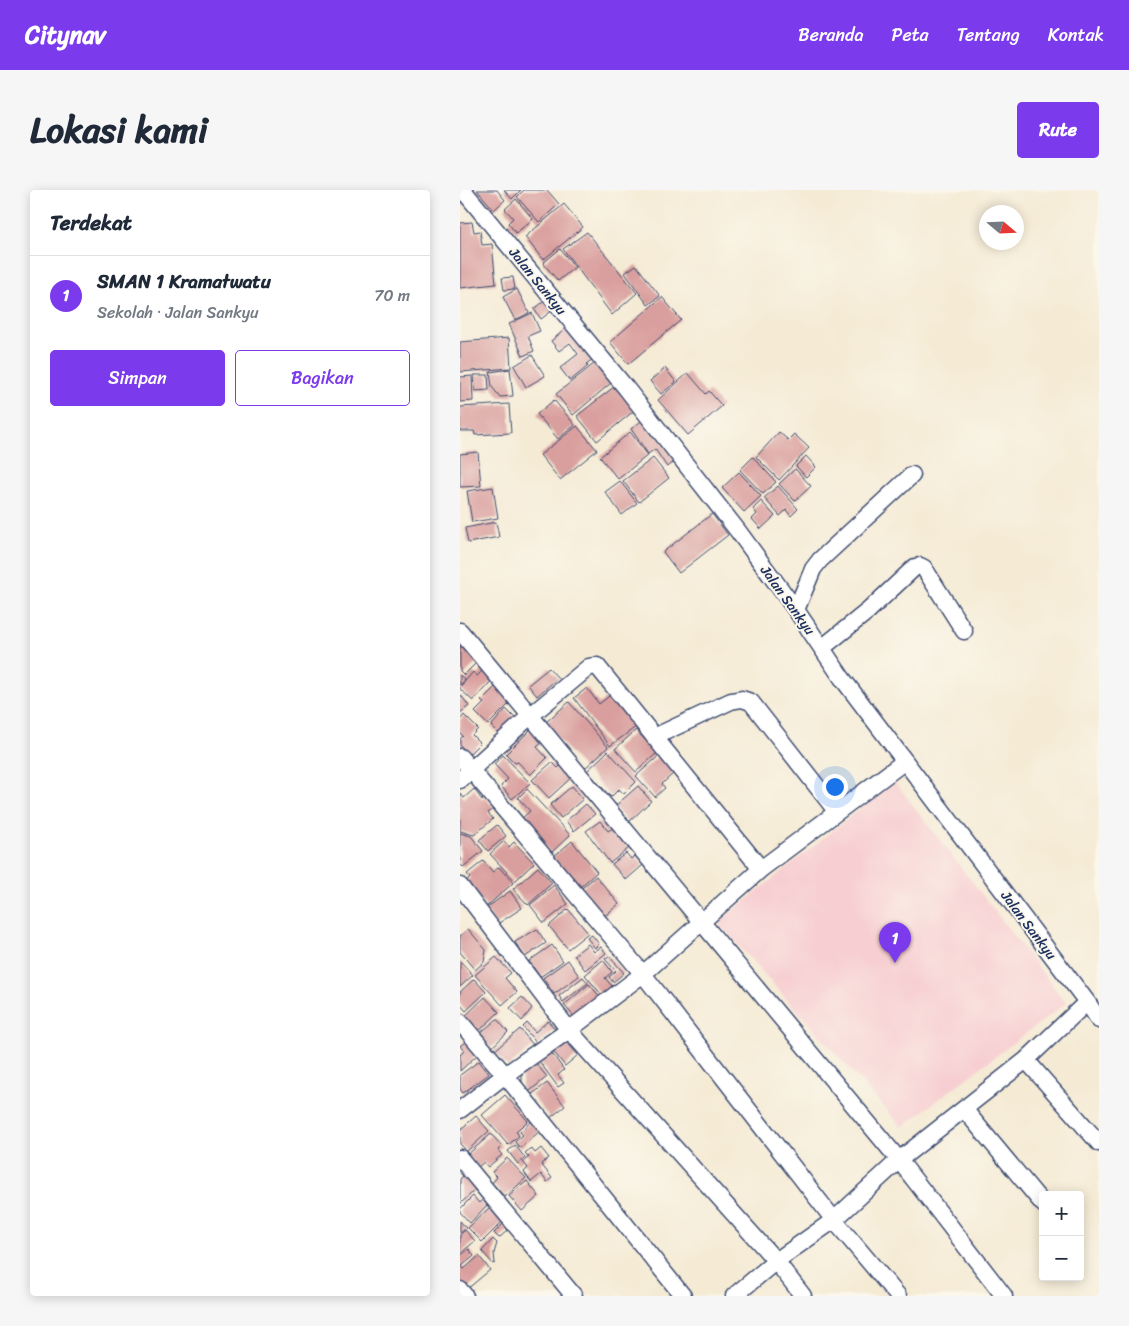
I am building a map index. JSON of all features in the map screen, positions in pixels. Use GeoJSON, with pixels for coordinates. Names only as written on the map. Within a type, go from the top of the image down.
{"type":"FeatureCollection","features":[{"type":"Feature","properties":{"kind":"street","name":"Jalan Sankyu"},"geometry":{"type":"LineString","coordinates":[[463,190],[626,388],[738,531],[796,610],[842,678],[1099,1020]]}},
{"type":"Feature","properties":{"kind":"street"},"geometry":{"type":"LineString","coordinates":[[796,610],[813,570],[820,560],[912,474]]}},
{"type":"Feature","properties":{"kind":"street"},"geometry":{"type":"LineString","coordinates":[[822,648],[868,611],[915,567],[920,566],[924,568],[964,631]]}},
{"type":"Feature","properties":{"kind":"street"},"geometry":{"type":"LineString","coordinates":[[460,631],[899,1160],[1004,1296]]}},
{"type":"Feature","properties":{"kind":"street"},"geometry":{"type":"LineString","coordinates":[[466,775],[530,716],[589,667],[597,666],[761,869]]}},
{"type":"Feature","properties":{"kind":"street"},"geometry":{"type":"LineString","coordinates":[[654,737],[731,701],[742,699],[751,702],[837,812]]}},
{"type":"Feature","properties":{"kind":"street"},"geometry":{"type":"LineString","coordinates":[[460,757],[466,775],[643,974],[834,1220],[898,1296]]}},
{"type":"Feature","properties":{"kind":"street"},"geometry":{"type":"LineString","coordinates":[[460,1110],[643,974],[761,869],[905,761]]}},
{"type":"Feature","properties":{"kind":"street"},"geometry":{"type":"LineString","coordinates":[[460,886],[569,1030],[776,1261],[803,1296]]}},
{"type":"Feature","properties":{"kind":"street"},"geometry":{"type":"LineString","coordinates":[[734,1296],[776,1261],[834,1220],[899,1160],[1026,1060],[1087,1002]]}},
{"type":"Feature","properties":{"kind":"street"},"geometry":{"type":"LineString","coordinates":[[460,1022],[683,1296]]}},
{"type":"Feature","properties":{"kind":"street"},"geometry":{"type":"LineString","coordinates":[[1026,1060],[1099,1143]]}},
{"type":"Feature","properties":{"kind":"street"},"geometry":{"type":"LineString","coordinates":[[964,1109],[1039,1199]]}},
{"type":"Feature","properties":{"kind":"street"},"geometry":{"type":"LineString","coordinates":[[460,1158],[574,1296]]}},
{"type":"Feature","properties":{"kind":"street"},"geometry":{"type":"LineString","coordinates":[[460,1290],[465,1296]]}},
{"type":"Feature","properties":{"kind":"shaded area"},"geometry":{"type":"Polygon","coordinates":[[[894,781],[1066,1003],[902,1127],[718,923],[894,781]]]}},
{"type":"Feature","properties":{"kind":"building"},"geometry":{"type":"Polygon","coordinates":[[[477,190],[497,190],[505,200],[494,210],[477,190]]]}},
{"type":"Feature","properties":{"kind":"building"},"geometry":{"type":"Polygon","coordinates":[[[504,190],[521,190],[512,199],[504,190]]]}},
{"type":"Feature","properties":{"kind":"building"},"geometry":{"type":"Polygon","coordinates":[[[524,190],[547,190],[559,204],[539,222],[517,197],[524,190]]]}},
{"type":"Feature","properties":{"kind":"building"},"geometry":{"type":"Polygon","coordinates":[[[516,199],[533,219],[516,233],[508,223],[513,218],[505,209],[516,199]]]}},
{"type":"Feature","properties":{"kind":"building"},"geometry":{"type":"Polygon","coordinates":[[[564,204],[583,227],[543,260],[525,237],[564,204]]]}},
{"type":"Feature","properties":{"kind":"building"},"geometry":{"type":"Polygon","coordinates":[[[472,222],[474,232],[480,231],[482,245],[492,244],[496,284],[460,288],[460,223],[472,222]]]}},
{"type":"Feature","properties":{"kind":"building"},"geometry":{"type":"Polygon","coordinates":[[[587,232],[637,293],[612,315],[563,249],[587,232]]]}},
{"type":"Feature","properties":{"kind":"building"},"geometry":{"type":"Polygon","coordinates":[[[560,249],[575,267],[558,281],[543,263],[560,249]]]}},
{"type":"Feature","properties":{"kind":"building"},"geometry":{"type":"Polygon","coordinates":[[[636,265],[660,296],[648,305],[625,273],[636,265]]]}},
{"type":"Feature","properties":{"kind":"building"},"geometry":{"type":"Polygon","coordinates":[[[513,277],[515,289],[504,290],[502,278],[513,277]]]}},
{"type":"Feature","properties":{"kind":"building"},"geometry":{"type":"Polygon","coordinates":[[[517,289],[529,313],[515,320],[503,297],[517,289]]]}},
{"type":"Feature","properties":{"kind":"building"},"geometry":{"type":"Polygon","coordinates":[[[662,297],[681,320],[628,364],[610,342],[662,297]]]}},
{"type":"Feature","properties":{"kind":"building"},"geometry":{"type":"Polygon","coordinates":[[[546,300],[553,310],[541,319],[534,309],[546,300]]]}},
{"type":"Feature","properties":{"kind":"building"},"geometry":{"type":"Polygon","coordinates":[[[532,313],[540,331],[528,336],[534,351],[523,356],[509,324],[532,313]]]}},
{"type":"Feature","properties":{"kind":"building"},"geometry":{"type":"Polygon","coordinates":[[[568,327],[593,359],[586,364],[588,366],[570,381],[560,368],[578,354],[570,343],[559,351],[551,341],[568,327]]]}},
{"type":"Feature","properties":{"kind":"building"},"geometry":{"type":"Polygon","coordinates":[[[509,338],[511,368],[460,372],[460,342],[509,338]]]}},
{"type":"Feature","properties":{"kind":"building"},"geometry":{"type":"Polygon","coordinates":[[[532,355],[545,376],[526,387],[514,366],[532,355]]]}},
{"type":"Feature","properties":{"kind":"building"},"geometry":{"type":"Polygon","coordinates":[[[595,363],[611,383],[573,415],[556,394],[595,363]]]}},
{"type":"Feature","properties":{"kind":"building"},"geometry":{"type":"Polygon","coordinates":[[[665,368],[676,382],[661,394],[650,381],[665,368]]]}},
{"type":"Feature","properties":{"kind":"building"},"geometry":{"type":"Polygon","coordinates":[[[510,369],[513,396],[500,397],[492,387],[490,372],[510,369]]]}},
{"type":"Feature","properties":{"kind":"building"},"geometry":{"type":"Polygon","coordinates":[[[688,373],[706,394],[709,391],[722,406],[688,435],[658,400],[688,373]]]}},
{"type":"Feature","properties":{"kind":"building"},"geometry":{"type":"Polygon","coordinates":[[[474,375],[488,375],[489,390],[475,391],[474,375]]]}},
{"type":"Feature","properties":{"kind":"building"},"geometry":{"type":"Polygon","coordinates":[[[472,376],[473,401],[460,402],[460,377],[472,376]]]}},
{"type":"Feature","properties":{"kind":"building"},"geometry":{"type":"Polygon","coordinates":[[[615,386],[635,410],[597,441],[577,416],[615,386]]]}},
{"type":"Feature","properties":{"kind":"building"},"geometry":{"type":"Polygon","coordinates":[[[554,400],[575,425],[558,439],[537,414],[554,400]]]}},
{"type":"Feature","properties":{"kind":"building"},"geometry":{"type":"Polygon","coordinates":[[[509,404],[511,433],[475,435],[474,431],[460,431],[460,407],[509,404]]]}},
{"type":"Feature","properties":{"kind":"building"},"geometry":{"type":"Polygon","coordinates":[[[645,418],[676,461],[667,467],[655,449],[648,454],[631,429],[645,418]]]}},
{"type":"Feature","properties":{"kind":"building"},"geometry":{"type":"Polygon","coordinates":[[[577,426],[597,450],[560,480],[540,455],[577,426]]]}},
{"type":"Feature","properties":{"kind":"building"},"geometry":{"type":"Polygon","coordinates":[[[630,432],[648,455],[618,479],[600,457],[630,432]]]}},
{"type":"Feature","properties":{"kind":"building"},"geometry":{"type":"Polygon","coordinates":[[[779,432],[788,440],[794,434],[809,448],[779,480],[756,457],[779,432]]]}},
{"type":"Feature","properties":{"kind":"building"},"geometry":{"type":"Polygon","coordinates":[[[478,452],[481,486],[460,487],[460,454],[478,452]]]}},
{"type":"Feature","properties":{"kind":"building"},"geometry":{"type":"Polygon","coordinates":[[[806,456],[816,467],[806,477],[796,466],[806,456]]]}},
{"type":"Feature","properties":{"kind":"building"},"geometry":{"type":"Polygon","coordinates":[[[753,457],[776,482],[763,494],[740,470],[753,457]]]}},
{"type":"Feature","properties":{"kind":"building"},"geometry":{"type":"Polygon","coordinates":[[[653,458],[669,478],[639,502],[623,481],[653,458]]]}},
{"type":"Feature","properties":{"kind":"building"},"geometry":{"type":"Polygon","coordinates":[[[795,469],[811,486],[795,501],[779,484],[795,469]]]}},
{"type":"Feature","properties":{"kind":"building"},"geometry":{"type":"Polygon","coordinates":[[[739,472],[761,496],[744,512],[722,488],[739,472]]]}},
{"type":"Feature","properties":{"kind":"building"},"geometry":{"type":"Polygon","coordinates":[[[620,481],[637,503],[622,515],[605,492],[620,481]]]}},
{"type":"Feature","properties":{"kind":"building"},"geometry":{"type":"Polygon","coordinates":[[[778,486],[798,509],[791,516],[786,510],[780,516],[764,498],[778,486]]]}},
{"type":"Feature","properties":{"kind":"building"},"geometry":{"type":"Polygon","coordinates":[[[493,487],[498,518],[472,522],[467,491],[493,487]]]}},
{"type":"Feature","properties":{"kind":"building"},"geometry":{"type":"Polygon","coordinates":[[[761,501],[775,516],[761,529],[752,519],[757,514],[753,509],[761,501]]]}},
{"type":"Feature","properties":{"kind":"building"},"geometry":{"type":"Polygon","coordinates":[[[712,514],[728,535],[679,573],[663,552],[712,514]]]}},
{"type":"Feature","properties":{"kind":"building"},"geometry":{"type":"Polygon","coordinates":[[[496,522],[499,537],[468,543],[465,528],[496,522]]]}},
{"type":"Feature","properties":{"kind":"building"},"geometry":{"type":"Polygon","coordinates":[[[462,646],[478,661],[464,675],[460,671],[460,648],[462,646]]]}},
{"type":"Feature","properties":{"kind":"building"},"geometry":{"type":"Polygon","coordinates":[[[549,668],[558,678],[537,696],[528,685],[549,668]]]}},
{"type":"Feature","properties":{"kind":"building"},"geometry":{"type":"Polygon","coordinates":[[[483,670],[493,679],[473,701],[460,687],[473,672],[477,676],[483,670]]]}},
{"type":"Feature","properties":{"kind":"building"},"geometry":{"type":"Polygon","coordinates":[[[460,675],[465,680],[460,685],[460,675]]]}},
{"type":"Feature","properties":{"kind":"building"},"geometry":{"type":"Polygon","coordinates":[[[498,684],[513,700],[488,725],[475,712],[484,703],[481,701],[498,684]]]}},
{"type":"Feature","properties":{"kind":"building"},"geometry":{"type":"Polygon","coordinates":[[[587,688],[599,704],[613,693],[637,726],[610,746],[574,698],[587,688]]]}},
{"type":"Feature","properties":{"kind":"building"},"geometry":{"type":"Polygon","coordinates":[[[460,694],[469,706],[460,713],[460,694]]]}},
{"type":"Feature","properties":{"kind":"building"},"geometry":{"type":"Polygon","coordinates":[[[569,702],[608,747],[584,769],[545,723],[569,702]]]}},
{"type":"Feature","properties":{"kind":"building"},"geometry":{"type":"Polygon","coordinates":[[[506,709],[516,719],[501,736],[491,726],[506,709]]]}},
{"type":"Feature","properties":{"kind":"building"},"geometry":{"type":"Polygon","coordinates":[[[464,715],[478,729],[472,735],[480,743],[469,754],[460,745],[460,739],[463,736],[460,733],[460,720],[464,715]]]}},
{"type":"Feature","properties":{"kind":"building"},"geometry":{"type":"Polygon","coordinates":[[[533,727],[545,740],[537,747],[547,758],[530,775],[518,762],[515,763],[506,754],[533,727]]]}},
{"type":"Feature","properties":{"kind":"building"},"geometry":{"type":"Polygon","coordinates":[[[636,730],[657,753],[636,772],[615,749],[636,730]]]}},
{"type":"Feature","properties":{"kind":"building"},"geometry":{"type":"Polygon","coordinates":[[[608,751],[636,782],[624,794],[619,789],[611,797],[587,771],[608,751]]]}},
{"type":"Feature","properties":{"kind":"building"},"geometry":{"type":"Polygon","coordinates":[[[661,754],[676,771],[662,784],[665,788],[655,797],[636,776],[661,754]]]}},
{"type":"Feature","properties":{"kind":"building"},"geometry":{"type":"Polygon","coordinates":[[[503,755],[530,783],[512,799],[501,786],[508,779],[494,764],[503,755]]]}},
{"type":"Feature","properties":{"kind":"building"},"geometry":{"type":"Polygon","coordinates":[[[552,762],[558,768],[562,764],[573,776],[549,798],[532,780],[552,762]]]}},
{"type":"Feature","properties":{"kind":"building"},"geometry":{"type":"Polygon","coordinates":[[[572,786],[583,799],[561,818],[550,805],[572,786]]]}},
{"type":"Feature","properties":{"kind":"building"},"geometry":{"type":"Polygon","coordinates":[[[638,786],[651,801],[628,823],[614,807],[638,786]]]}},
{"type":"Feature","properties":{"kind":"building"},"geometry":{"type":"Polygon","coordinates":[[[474,789],[482,800],[485,797],[494,808],[488,813],[493,819],[474,835],[460,831],[460,793],[464,798],[474,789]]]}},
{"type":"Feature","properties":{"kind":"building"},"geometry":{"type":"Polygon","coordinates":[[[527,789],[570,835],[551,853],[520,820],[530,811],[518,798],[527,789]]]}},
{"type":"Feature","properties":{"kind":"building"},"geometry":{"type":"Polygon","coordinates":[[[586,804],[595,814],[574,831],[566,821],[586,804]]]}},
{"type":"Feature","properties":{"kind":"building"},"geometry":{"type":"Polygon","coordinates":[[[600,821],[608,831],[613,828],[629,848],[610,863],[586,831],[600,821]]]}},
{"type":"Feature","properties":{"kind":"building"},"geometry":{"type":"Polygon","coordinates":[[[497,825],[506,836],[488,851],[479,840],[497,825]]]}},
{"type":"Feature","properties":{"kind":"building"},"geometry":{"type":"Polygon","coordinates":[[[460,833],[471,836],[483,851],[463,867],[460,864],[460,833]]]}},
{"type":"Feature","properties":{"kind":"building"},"geometry":{"type":"Polygon","coordinates":[[[504,841],[509,847],[514,842],[534,863],[515,881],[490,854],[504,841]]]}},
{"type":"Feature","properties":{"kind":"building"},"geometry":{"type":"Polygon","coordinates":[[[572,841],[597,872],[579,888],[553,857],[572,841]]]}},
{"type":"Feature","properties":{"kind":"building"},"geometry":{"type":"Polygon","coordinates":[[[626,853],[631,859],[635,855],[643,865],[626,880],[612,864],[626,853]]]}},
{"type":"Feature","properties":{"kind":"building"},"geometry":{"type":"Polygon","coordinates":[[[483,861],[493,872],[499,867],[513,883],[486,907],[465,882],[470,878],[467,874],[483,861]]]}},
{"type":"Feature","properties":{"kind":"building"},"geometry":{"type":"Polygon","coordinates":[[[538,867],[552,883],[528,905],[513,889],[538,867]]]}},
{"type":"Feature","properties":{"kind":"building"},"geometry":{"type":"Polygon","coordinates":[[[596,876],[619,904],[601,919],[582,888],[596,876]]]}},
{"type":"Feature","properties":{"kind":"building"},"geometry":{"type":"Polygon","coordinates":[[[554,885],[568,904],[544,923],[530,905],[554,885]]]}},
{"type":"Feature","properties":{"kind":"building"},"geometry":{"type":"Polygon","coordinates":[[[510,891],[522,908],[496,925],[485,909],[510,891]]]}},
{"type":"Feature","properties":{"kind":"building"},"geometry":{"type":"Polygon","coordinates":[[[568,909],[588,933],[568,949],[549,926],[568,909]]]}},
{"type":"Feature","properties":{"kind":"building"},"geometry":{"type":"Polygon","coordinates":[[[468,929],[486,950],[484,962],[475,970],[460,952],[460,936],[468,929]]]}},
{"type":"Feature","properties":{"kind":"building"},"geometry":{"type":"Polygon","coordinates":[[[537,929],[546,943],[525,957],[515,942],[537,929]]]}},
{"type":"Feature","properties":{"kind":"building"},"geometry":{"type":"Polygon","coordinates":[[[592,935],[599,944],[595,948],[587,938],[592,935]]]}},
{"type":"Feature","properties":{"kind":"building"},"geometry":{"type":"Polygon","coordinates":[[[588,944],[594,952],[601,947],[606,953],[585,970],[574,955],[588,944]]]}},
{"type":"Feature","properties":{"kind":"building"},"geometry":{"type":"Polygon","coordinates":[[[552,945],[563,961],[540,977],[529,961],[552,945]]]}},
{"type":"Feature","properties":{"kind":"building"},"geometry":{"type":"Polygon","coordinates":[[[609,956],[624,973],[613,982],[609,977],[616,971],[605,959],[609,956]]]}},
{"type":"Feature","properties":{"kind":"building"},"geometry":{"type":"Polygon","coordinates":[[[496,957],[511,973],[505,978],[517,992],[502,1005],[475,975],[496,957]]]}},
{"type":"Feature","properties":{"kind":"building"},"geometry":{"type":"Polygon","coordinates":[[[568,960],[579,976],[554,994],[543,978],[568,960]]]}},
{"type":"Feature","properties":{"kind":"building"},"geometry":{"type":"Polygon","coordinates":[[[603,960],[612,972],[605,978],[612,986],[602,995],[585,975],[603,960]]]}},
{"type":"Feature","properties":{"kind":"building"},"geometry":{"type":"Polygon","coordinates":[[[460,961],[473,975],[460,987],[460,961]]]}},
{"type":"Feature","properties":{"kind":"building"},"geometry":{"type":"Polygon","coordinates":[[[583,977],[588,983],[563,1002],[559,996],[583,977]]]}},
{"type":"Feature","properties":{"kind":"building"},"geometry":{"type":"Polygon","coordinates":[[[474,979],[486,992],[466,1011],[460,1004],[460,992],[474,979]]]}},
{"type":"Feature","properties":{"kind":"building"},"geometry":{"type":"Polygon","coordinates":[[[589,984],[601,998],[576,1019],[564,1005],[589,984]]]}},
{"type":"Feature","properties":{"kind":"building"},"geometry":{"type":"Polygon","coordinates":[[[485,997],[499,1012],[476,1034],[462,1019],[485,997]]]}},
{"type":"Feature","properties":{"kind":"building"},"geometry":{"type":"Polygon","coordinates":[[[522,997],[532,1008],[522,1021],[510,1008],[522,997]]]}},
{"type":"Feature","properties":{"kind":"building"},"geometry":{"type":"Polygon","coordinates":[[[497,1019],[508,1032],[491,1048],[479,1034],[497,1019]]]}},
{"type":"Feature","properties":{"kind":"building"},"geometry":{"type":"Polygon","coordinates":[[[548,1021],[555,1029],[538,1045],[523,1027],[527,1023],[535,1032],[548,1021]]]}},
{"type":"Feature","properties":{"kind":"building"},"geometry":{"type":"Polygon","coordinates":[[[520,1029],[534,1046],[508,1067],[494,1051],[520,1029]]]}},
{"type":"Feature","properties":{"kind":"building"},"geometry":{"type":"Polygon","coordinates":[[[466,1041],[478,1054],[460,1071],[460,1055],[464,1051],[460,1046],[466,1041]]]}},
{"type":"Feature","properties":{"kind":"building"},"geometry":{"type":"Polygon","coordinates":[[[566,1041],[578,1055],[565,1066],[553,1051],[566,1041]]]}},
{"type":"Feature","properties":{"kind":"building"},"geometry":{"type":"Polygon","coordinates":[[[551,1052],[564,1070],[558,1075],[564,1083],[558,1087],[539,1061],[551,1052]]]}},
{"type":"Feature","properties":{"kind":"building"},"geometry":{"type":"Polygon","coordinates":[[[479,1061],[489,1074],[463,1093],[460,1089],[460,1075],[479,1061]]]}},
{"type":"Feature","properties":{"kind":"building"},"geometry":{"type":"Polygon","coordinates":[[[534,1061],[547,1077],[526,1094],[522,1089],[522,1071],[534,1061]]]}},
{"type":"Feature","properties":{"kind":"building"},"geometry":{"type":"Polygon","coordinates":[[[547,1083],[565,1106],[550,1118],[531,1095],[547,1083]]]}},
{"type":"Feature","properties":{"kind":"building"},"geometry":{"type":"Polygon","coordinates":[[[505,1095],[528,1121],[516,1131],[519,1136],[508,1145],[482,1115],[505,1095]]]}},
{"type":"Feature","properties":{"kind":"building"},"geometry":{"type":"Polygon","coordinates":[[[476,1116],[489,1131],[467,1151],[460,1144],[460,1130],[476,1116]]]}},
{"type":"Feature","properties":{"kind":"building"},"geometry":{"type":"Polygon","coordinates":[[[532,1121],[540,1131],[520,1148],[515,1142],[523,1135],[520,1132],[532,1121]]]}},
{"type":"Feature","properties":{"kind":"building"},"geometry":{"type":"Polygon","coordinates":[[[491,1134],[502,1146],[498,1150],[502,1155],[488,1167],[484,1162],[478,1167],[467,1155],[491,1134]]]}},
{"type":"Feature","properties":{"kind":"building"},"geometry":{"type":"Polygon","coordinates":[[[515,1145],[525,1158],[518,1164],[508,1151],[515,1145]]]}},
{"type":"Feature","properties":{"kind":"building"},"geometry":{"type":"Polygon","coordinates":[[[531,1148],[535,1153],[541,1148],[549,1158],[541,1164],[552,1178],[547,1182],[541,1174],[531,1182],[524,1172],[528,1168],[523,1162],[529,1157],[525,1153],[531,1148]]]}},
{"type":"Feature","properties":{"kind":"building"},"geometry":{"type":"Polygon","coordinates":[[[507,1158],[526,1178],[505,1197],[492,1183],[497,1177],[492,1172],[507,1158]]]}},
{"type":"Feature","properties":{"kind":"building"},"geometry":{"type":"Polygon","coordinates":[[[464,1175],[476,1189],[460,1204],[460,1179],[464,1175]]]}},
{"type":"Feature","properties":{"kind":"building"},"geometry":{"type":"Polygon","coordinates":[[[527,1181],[539,1196],[522,1211],[509,1196],[527,1181]]]}},
{"type":"Feature","properties":{"kind":"building"},"geometry":{"type":"Polygon","coordinates":[[[473,1196],[479,1203],[483,1199],[488,1204],[470,1223],[460,1212],[460,1209],[473,1196]]]}},
{"type":"Feature","properties":{"kind":"building"},"geometry":{"type":"Polygon","coordinates":[[[490,1207],[503,1221],[482,1242],[468,1228],[490,1207]]]}},
{"type":"Feature","properties":{"kind":"building"},"geometry":{"type":"Polygon","coordinates":[[[460,1221],[466,1228],[460,1233],[460,1221]]]}},
{"type":"Feature","properties":{"kind":"building"},"geometry":{"type":"Polygon","coordinates":[[[504,1223],[509,1229],[499,1238],[494,1233],[504,1223]]]}},
{"type":"Feature","properties":{"kind":"building"},"geometry":{"type":"Polygon","coordinates":[[[465,1230],[475,1241],[460,1254],[460,1235],[465,1230]]]}},
{"type":"Feature","properties":{"kind":"building"},"geometry":{"type":"Polygon","coordinates":[[[493,1239],[497,1243],[494,1253],[495,1263],[493,1264],[482,1251],[493,1239]]]}},
{"type":"Feature","properties":{"kind":"building"},"geometry":{"type":"Polygon","coordinates":[[[469,1249],[474,1256],[462,1266],[460,1256],[469,1249]]]}},
{"type":"Feature","properties":{"kind":"building"},"geometry":{"type":"Polygon","coordinates":[[[479,1256],[490,1270],[466,1290],[460,1283],[460,1264],[464,1269],[479,1256]]]}},
{"type":"Feature","properties":{"kind":"place","name":"SMAN 1 Kramatwatu"},"geometry":{"type":"Point","coordinates":[895,963]}}]}
